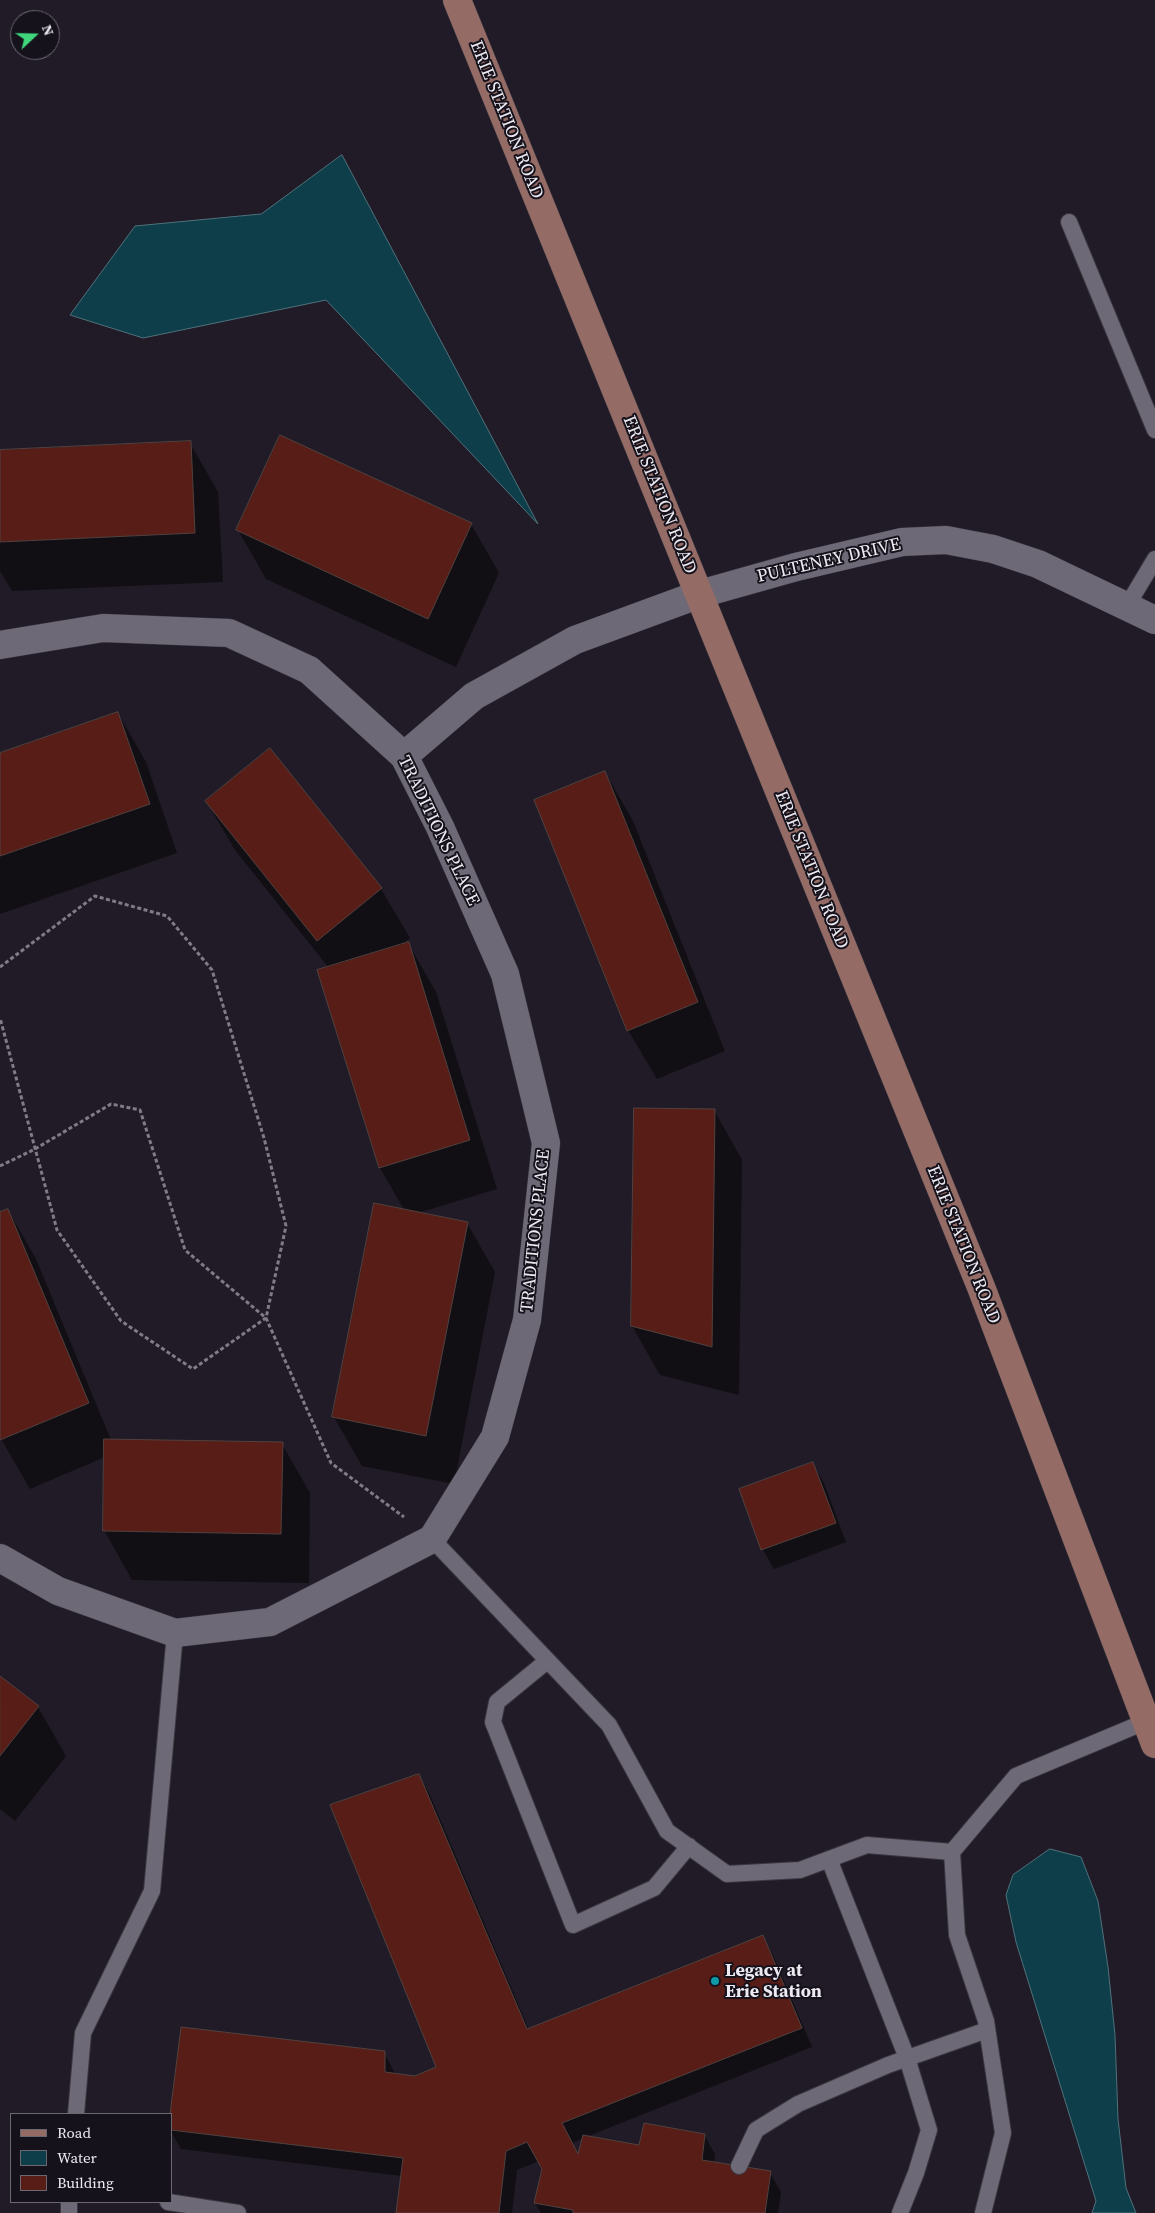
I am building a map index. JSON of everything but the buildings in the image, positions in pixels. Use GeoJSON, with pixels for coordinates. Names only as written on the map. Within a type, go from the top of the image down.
{"type":"FeatureCollection","features":[{"type":"Feature","properties":{"kind":"street","name":"ERIE STATION ROAD"},"geometry":{"type":"LineString","coordinates":[[457,0],[981,1287],[1151,1732]]}},
{"type":"Feature","properties":{"kind":"street","name":"PULTENEY DRIVE"},"geometry":{"type":"LineString","coordinates":[[404,756],[474,696],[575,640],[700,594],[859,551],[902,542],[946,540],[993,549],[1038,564],[1155,620]]}},
{"type":"Feature","properties":{"kind":"street","name":"TRADITIONS PLACE"},"geometry":{"type":"LineString","coordinates":[[0,645],[103,628],[229,633],[310,670],[404,756],[440,827],[505,974],[546,1142],[527,1320],[495,1438],[432,1539]]}},
{"type":"Feature","properties":{"kind":"street"},"geometry":{"type":"LineString","coordinates":[[0,1558],[58,1591],[175,1633],[270,1622],[432,1539]]}},
{"type":"Feature","properties":{"kind":"lane"},"geometry":{"type":"LineString","coordinates":[[1069,222],[1155,430]]}},
{"type":"Feature","properties":{"kind":"lane"},"geometry":{"type":"LineString","coordinates":[[1127,606],[1155,559]]}},
{"type":"Feature","properties":{"kind":"lane"},"geometry":{"type":"LineString","coordinates":[[432,1539],[609,1725],[667,1831],[727,1874],[800,1870],[867,1845],[952,1852]]}},
{"type":"Feature","properties":{"kind":"lane"},"geometry":{"type":"LineString","coordinates":[[76,2113],[83,2033],[152,1891],[175,1633]]}},
{"type":"Feature","properties":{"kind":"lane"},"geometry":{"type":"LineString","coordinates":[[548,1661],[496,1702],[493,1722],[573,1925],[654,1888],[689,1846]]}},
{"type":"Feature","properties":{"kind":"lane"},"geometry":{"type":"LineString","coordinates":[[983,2213],[1002,2133],[987,2030],[957,1935],[952,1852],[1016,1776],[1151,1732]]}},
{"type":"Feature","properties":{"kind":"lane"},"geometry":{"type":"LineString","coordinates":[[829,1859],[907,2058],[928,2130],[916,2173],[900,2213]]}},
{"type":"Feature","properties":{"kind":"lane"},"geometry":{"type":"LineString","coordinates":[[739,2166],[756,2130],[798,2104],[907,2058],[987,2030]]}},
{"type":"Feature","properties":{"kind":"lane"},"geometry":{"type":"LineString","coordinates":[[172,2203],[238,2213]]}},
{"type":"Feature","properties":{"kind":"path"},"geometry":{"type":"LineString","coordinates":[[0,968],[95,896],[166,916],[212,970],[264,1138],[286,1226],[266,1318],[192,1369],[121,1321],[56,1230],[0,1018]]}},
{"type":"Feature","properties":{"kind":"path"},"geometry":{"type":"LineString","coordinates":[[0,1166],[35,1149],[111,1104],[140,1110],[184,1250],[266,1318],[331,1463],[432,1539]]}},
{"type":"Feature","properties":{"kind":"water"},"geometry":{"type":"Polygon","coordinates":[[[342,155],[538,524],[326,300],[143,338],[70,315],[135,226],[261,214],[342,155]]]}},
{"type":"Feature","properties":{"kind":"water"},"geometry":{"type":"Polygon","coordinates":[[[1050,1849],[1081,1857],[1098,1901],[1108,1967],[1115,2035],[1118,2119],[1126,2188],[1136,2213],[1092,2213],[1096,2201],[1016,1942],[1006,1895],[1013,1875],[1050,1849]]]}},
{"type":"Feature","properties":{"kind":"place","name":"Legacy at Erie Station"},"geometry":{"type":"Point","coordinates":[715,1981]}}]}
